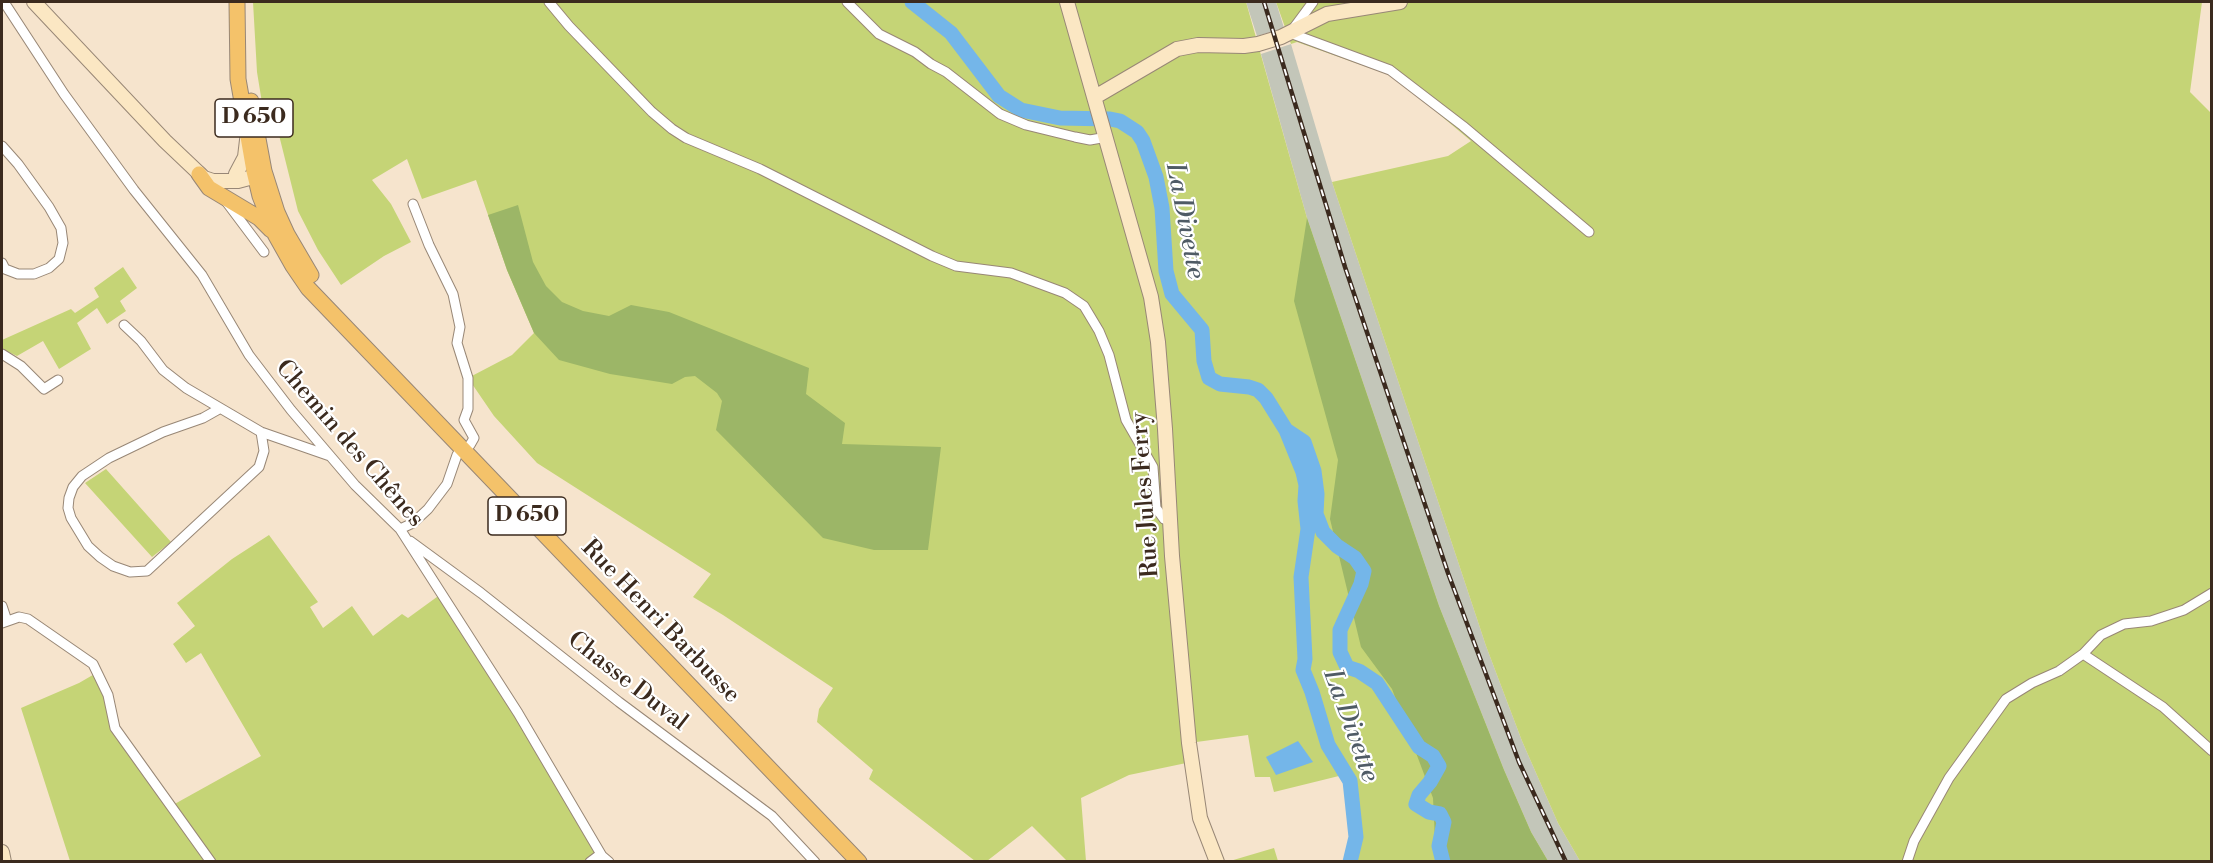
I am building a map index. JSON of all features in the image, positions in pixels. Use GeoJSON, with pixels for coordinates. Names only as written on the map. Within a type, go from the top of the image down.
{"type":"FeatureCollection","features":[{"type":"Feature","properties":{"kind":"main road"},"geometry":{"type":"LineString","coordinates":[[34,2],[199,174],[209,188],[259,218],[275,234]]}},
{"type":"Feature","properties":{"kind":"main road","name":"D 650"},"geometry":{"type":"LineString","coordinates":[[237,2],[237,68],[247,141],[275,234],[308,288],[354,337]]}},
{"type":"Feature","properties":{"kind":"main road","name":"D 650"},"geometry":{"type":"LineString","coordinates":[[245,2],[244,51],[258,173],[292,243],[354,337]]}},
{"type":"Feature","properties":{"kind":"main road","name":"Rue Jules Ferry"},"geometry":{"type":"LineString","coordinates":[[1067,2],[1151,297],[1161,375],[1176,603],[1195,793],[1200,818],[1217,861]]}},
{"type":"Feature","properties":{"kind":"main road"},"geometry":{"type":"LineString","coordinates":[[1095,97],[1163,55],[1177,49],[1198,45],[1251,45],[1270,41],[1327,14],[1400,2]]}},
{"type":"Feature","properties":{"kind":"main road"},"geometry":{"type":"LineString","coordinates":[[230,177],[244,157],[247,141]]}},
{"type":"Feature","properties":{"kind":"main road"},"geometry":{"type":"LineString","coordinates":[[199,174],[209,180],[230,177],[238,181],[258,173]]}},
{"type":"Feature","properties":{"kind":"main road","name":"Rue Henri Barbusse"},"geometry":{"type":"LineString","coordinates":[[354,337],[859,861]]}},
{"type":"Feature","properties":{"kind":"main road"},"geometry":{"type":"LineString","coordinates":[[2,852],[4,861]]}},
{"type":"Feature","properties":{"kind":"street"},"geometry":{"type":"LineString","coordinates":[[549,2],[569,26],[652,112],[687,138],[760,169],[956,266],[1011,273],[1065,293],[1084,306],[1099,331],[1109,355],[1126,420],[1153,467],[1156,508],[1164,519],[1170,521]]}},
{"type":"Feature","properties":{"kind":"street"},"geometry":{"type":"LineString","coordinates":[[847,2],[879,34],[915,52],[946,72],[1000,114],[1026,125],[1090,140],[1105,133]]}},
{"type":"Feature","properties":{"kind":"street"},"geometry":{"type":"LineString","coordinates":[[1313,2],[1290,33],[1390,70],[1463,126],[1589,232]]}},
{"type":"Feature","properties":{"kind":"street","name":"Chemin des Chênes"},"geometry":{"type":"LineString","coordinates":[[4,9],[134,190],[202,274],[249,355],[330,456],[408,540],[417,558],[518,713],[606,859]]}},
{"type":"Feature","properties":{"kind":"street"},"geometry":{"type":"LineString","coordinates":[[2,146],[49,207],[61,228],[63,243],[59,259],[49,268],[34,274],[18,274],[6,269],[2,263]]}},
{"type":"Feature","properties":{"kind":"street"},"geometry":{"type":"LineString","coordinates":[[225,198],[225,203],[264,252]]}},
{"type":"Feature","properties":{"kind":"street"},"geometry":{"type":"LineString","coordinates":[[400,529],[413,523],[428,509],[447,484],[454,461],[462,449],[470,445],[474,438],[464,420],[468,409],[468,378],[457,343],[460,327],[453,294],[429,245],[413,204]]}},
{"type":"Feature","properties":{"kind":"street"},"geometry":{"type":"LineString","coordinates":[[124,326],[141,340],[163,370],[219,409],[261,432],[330,456]]}},
{"type":"Feature","properties":{"kind":"street"},"geometry":{"type":"LineString","coordinates":[[2,354],[21,366],[44,389],[58,380]]}},
{"type":"Feature","properties":{"kind":"street"},"geometry":{"type":"LineString","coordinates":[[219,409],[109,458],[82,476],[73,487],[68,508],[71,518],[88,546],[100,557],[113,566],[130,572],[147,571],[259,467],[264,450],[261,432]]}},
{"type":"Feature","properties":{"kind":"street"},"geometry":{"type":"LineString","coordinates":[[290,443],[302,442],[308,436],[309,430]]}},
{"type":"Feature","properties":{"kind":"street","name":"Chasse Duval"},"geometry":{"type":"LineString","coordinates":[[408,540],[481,593],[619,702],[772,816],[815,861]]}},
{"type":"Feature","properties":{"kind":"street"},"geometry":{"type":"LineString","coordinates":[[1907,861],[1914,841],[1949,778],[2006,699],[2032,683],[2059,671],[2083,654],[2101,635],[2124,624],[2151,621],[2184,610],[2211,593]]}},
{"type":"Feature","properties":{"kind":"street"},"geometry":{"type":"LineString","coordinates":[[2,606],[4,622],[19,617],[28,619],[93,664],[108,695],[116,728],[211,861]]}},
{"type":"Feature","properties":{"kind":"street"},"geometry":{"type":"LineString","coordinates":[[2083,654],[2163,707],[2211,751]]}},
{"type":"Feature","properties":{"kind":"street"},"geometry":{"type":"LineString","coordinates":[[590,861],[598,856],[606,859]]}},
{"type":"Feature","properties":{"kind":"shaded area"},"geometry":{"type":"Polygon","coordinates":[[[1246,2],[1276,2],[1284,28],[1257,36],[1246,2]]]}},
{"type":"Feature","properties":{"kind":"shaded area"},"geometry":{"type":"Polygon","coordinates":[[[1291,44],[1332,182],[1486,646],[1522,741],[1558,823],[1580,861],[1548,861],[1531,832],[1439,606],[1307,218],[1261,54],[1291,44]]]}},
{"type":"Feature","properties":{"kind":"green space"},"geometry":{"type":"Polygon","coordinates":[[[253,2],[1246,2],[1307,218],[1439,606],[1504,770],[1531,832],[1548,861],[1341,861],[1351,860],[1356,837],[1350,781],[1347,774],[1274,792],[1270,777],[1255,777],[1248,735],[1189,743],[1191,762],[1129,775],[1081,798],[1086,861],[1067,861],[1032,826],[987,861],[975,861],[869,779],[873,770],[817,722],[819,709],[833,688],[693,597],[711,574],[537,463],[494,416],[468,378],[512,355],[534,333],[507,270],[476,180],[422,199],[407,159],[372,180],[391,204],[411,242],[384,256],[341,285],[318,250],[298,211],[275,119],[263,109],[257,72],[253,2]]]}},
{"type":"Feature","properties":{"kind":"green space"},"geometry":{"type":"Polygon","coordinates":[[[1276,2],[2202,2],[2190,92],[2212,114],[2211,861],[1580,861],[1558,823],[1522,741],[1486,646],[1332,182],[1448,156],[1471,141],[1395,77],[1297,42],[1291,44],[1276,2]]]}},
{"type":"Feature","properties":{"kind":"green space"},"geometry":{"type":"Polygon","coordinates":[[[518,205],[533,262],[546,286],[562,302],[583,311],[609,316],[631,305],[669,312],[809,368],[806,394],[845,423],[842,444],[941,447],[928,550],[874,550],[823,538],[716,430],[722,401],[717,393],[695,376],[685,377],[672,384],[610,374],[559,360],[534,333],[507,270],[488,215],[518,205]]]}},
{"type":"Feature","properties":{"kind":"green space"},"geometry":{"type":"Polygon","coordinates":[[[1307,218],[1439,606],[1504,770],[1531,832],[1548,861],[1436,861],[1433,798],[1392,689],[1361,647],[1330,519],[1338,460],[1294,301],[1307,218]]]}},
{"type":"Feature","properties":{"kind":"green space"},"geometry":{"type":"Polygon","coordinates":[[[123,267],[137,288],[120,301],[126,311],[107,324],[97,308],[77,323],[91,349],[59,369],[43,341],[17,356],[2,349],[2,340],[71,309],[75,313],[99,297],[94,288],[123,267]]]}},
{"type":"Feature","properties":{"kind":"green space"},"geometry":{"type":"Polygon","coordinates":[[[106,469],[171,542],[152,557],[85,483],[106,469]]]}},
{"type":"Feature","properties":{"kind":"green space"},"geometry":{"type":"Polygon","coordinates":[[[269,535],[318,602],[310,607],[323,628],[352,606],[373,636],[402,614],[408,618],[441,594],[602,856],[590,862],[70,861],[21,708],[79,683],[98,672],[115,728],[171,806],[261,756],[201,653],[186,663],[173,644],[195,626],[177,603],[232,559],[269,535]]]}},
{"type":"Feature","properties":{"kind":"green space"},"geometry":{"type":"Polygon","coordinates":[[[1274,848],[1278,861],[1230,861],[1274,848]]]}},
{"type":"Feature","properties":{"kind":"water"},"geometry":{"type":"Polygon","coordinates":[[[1298,741],[1313,762],[1276,775],[1266,757],[1298,741]]]}},
{"type":"Feature","properties":{"kind":"waterway","name":"La Divette"},"geometry":{"type":"LineString","coordinates":[[912,2],[951,33],[999,96],[1021,110],[1060,118],[1120,121],[1137,132],[1143,141],[1156,177],[1162,208],[1166,271],[1172,294],[1202,330],[1204,361],[1209,378],[1220,384],[1258,390],[1266,398],[1286,430],[1303,472],[1306,485],[1308,529],[1301,577],[1305,659],[1303,670],[1328,745],[1350,781],[1356,837],[1350,862]]}},
{"type":"Feature","properties":{"kind":"waterway","name":"La Divette"},"geometry":{"type":"LineString","coordinates":[[1286,430],[1304,442],[1314,471],[1317,494],[1316,514],[1323,532],[1337,546],[1355,558],[1364,571],[1361,584],[1340,630],[1340,652],[1347,667],[1359,671],[1377,683],[1419,747],[1433,756],[1439,766],[1419,795],[1416,804],[1429,812],[1440,814],[1444,822],[1439,846],[1443,862]]}},
{"type":"Feature","properties":{"kind":"railway"},"geometry":{"type":"LineString","coordinates":[[1264,2],[1345,267],[1448,573],[1519,762],[1566,862]]}}]}
